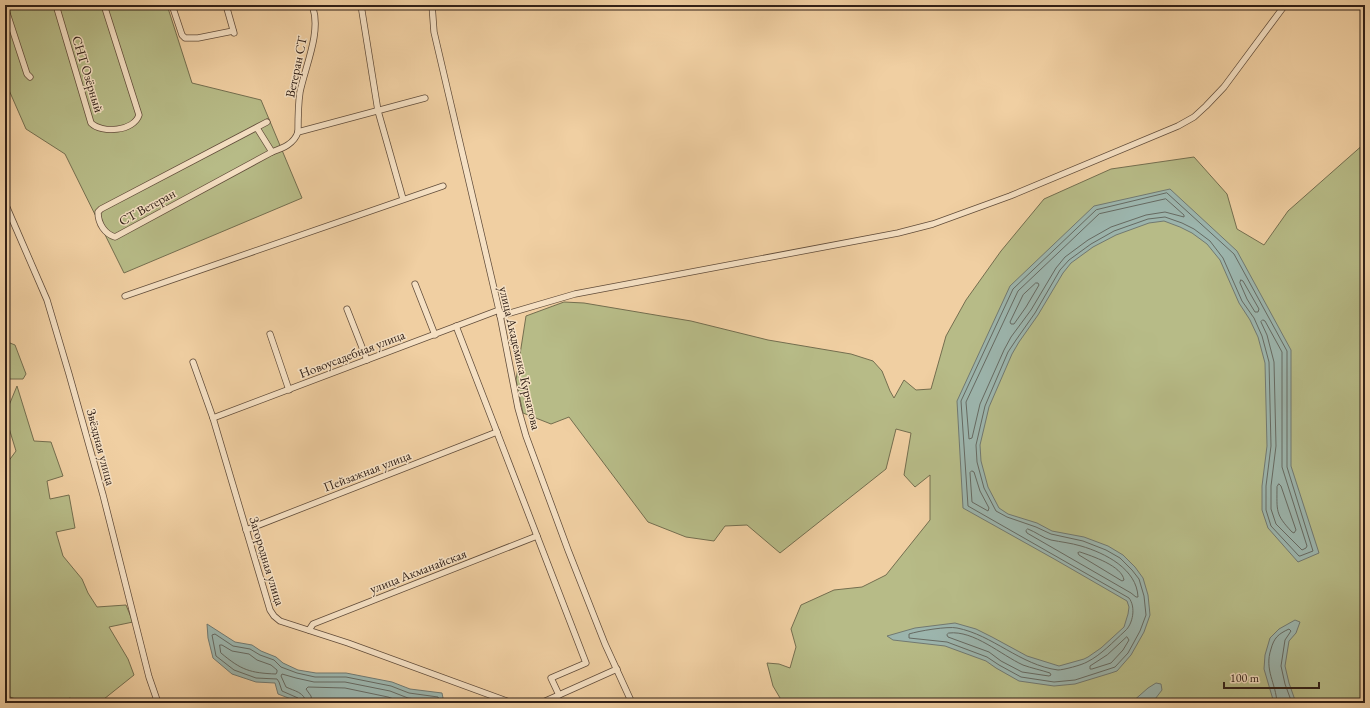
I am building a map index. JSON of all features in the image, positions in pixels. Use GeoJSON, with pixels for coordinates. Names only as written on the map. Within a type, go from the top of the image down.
{"type":"FeatureCollection","features":[{"type":"Feature","properties":{"kind":"street","name":"СНТ Озёрный"},"geometry":{"type":"LineString","coordinates":[[56,5],[91,123],[95,127],[112,130],[123,128],[133,123],[138,119],[139,114],[104,5]]}},
{"type":"Feature","properties":{"kind":"street"},"geometry":{"type":"LineString","coordinates":[[172,5],[184,38],[198,38],[233,32],[226,5]]}},
{"type":"Feature","properties":{"kind":"street"},"geometry":{"type":"LineString","coordinates":[[361,5],[378,111],[403,199]]}},
{"type":"Feature","properties":{"kind":"street","name":"улица Академика Курчатова"},"geometry":{"type":"LineString","coordinates":[[432,5],[434,32],[499,313],[518,408],[526,436],[568,550],[605,644],[632,703]]}},
{"type":"Feature","properties":{"kind":"street","name":"Новоусадебная улица"},"geometry":{"type":"LineString","coordinates":[[213,418],[456,326],[499,313],[575,294],[898,233],[952,217],[1010,196],[1178,126],[1194,117],[1224,87],[1285,5]]}},
{"type":"Feature","properties":{"kind":"street","name":"Ветеран СТ"},"geometry":{"type":"LineString","coordinates":[[298,132],[300,92],[315,31],[314,6]]}},
{"type":"Feature","properties":{"kind":"street"},"geometry":{"type":"LineString","coordinates":[[5,7],[27,74],[30,77]]}},
{"type":"Feature","properties":{"kind":"street"},"geometry":{"type":"LineString","coordinates":[[298,132],[425,98]]}},
{"type":"Feature","properties":{"kind":"street","name":"СТ Ветеран"},"geometry":{"type":"LineString","coordinates":[[268,122],[101,209],[98,212],[98,217],[104,231],[108,235],[115,237],[272,152],[284,148],[293,142],[297,137],[298,132]]}},
{"type":"Feature","properties":{"kind":"street"},"geometry":{"type":"LineString","coordinates":[[257,128],[272,152]]}},
{"type":"Feature","properties":{"kind":"street"},"geometry":{"type":"LineString","coordinates":[[125,296],[443,186]]}},
{"type":"Feature","properties":{"kind":"street","name":"Звёздная улица"},"geometry":{"type":"LineString","coordinates":[[5,203],[47,300],[98,480],[149,677],[158,703]]}},
{"type":"Feature","properties":{"kind":"street"},"geometry":{"type":"LineString","coordinates":[[415,284],[435,335]]}},
{"type":"Feature","properties":{"kind":"street"},"geometry":{"type":"LineString","coordinates":[[347,309],[367,360]]}},
{"type":"Feature","properties":{"kind":"street"},"geometry":{"type":"LineString","coordinates":[[456,326],[586,663],[551,678],[558,695]]}},
{"type":"Feature","properties":{"kind":"street"},"geometry":{"type":"LineString","coordinates":[[270,334],[289,390]]}},
{"type":"Feature","properties":{"kind":"street","name":"Загородная улица"},"geometry":{"type":"LineString","coordinates":[[193,362],[213,418],[270,610],[274,616],[280,621],[348,643],[512,703]]}},
{"type":"Feature","properties":{"kind":"street","name":"Пейзажная улица"},"geometry":{"type":"LineString","coordinates":[[246,530],[497,432]]}},
{"type":"Feature","properties":{"kind":"street","name":"улица Акманайская"},"geometry":{"type":"LineString","coordinates":[[309,630],[313,624],[537,536]]}},
{"type":"Feature","properties":{"kind":"street"},"geometry":{"type":"LineString","coordinates":[[541,703],[550,701],[558,695],[616,669]]}},
{"type":"Feature","properties":{"kind":"green space"},"geometry":{"type":"Polygon","coordinates":[[[5,5],[167,5],[192,83],[261,100],[302,198],[124,273],[65,154],[26,129],[5,81],[5,5]]]}},
{"type":"Feature","properties":{"kind":"green space"},"geometry":{"type":"Polygon","coordinates":[[[1365,143],[1365,703],[783,703],[773,686],[767,663],[779,664],[790,668],[796,647],[791,629],[801,605],[834,590],[862,587],[886,575],[930,520],[930,475],[915,487],[904,475],[911,433],[896,429],[886,469],[780,553],[747,525],[725,526],[714,541],[686,537],[648,522],[569,417],[551,424],[523,413],[516,380],[526,316],[564,302],[584,303],[691,321],[768,340],[851,354],[873,361],[882,371],[894,398],[904,380],[916,390],[931,389],[946,336],[966,300],[1001,251],[1044,199],[1111,169],[1194,157],[1227,194],[1237,229],[1264,245],[1288,211],[1365,143]]]}},
{"type":"Feature","properties":{"kind":"green space"},"geometry":{"type":"Polygon","coordinates":[[[5,341],[15,345],[26,374],[23,379],[5,379],[5,341]]]}},
{"type":"Feature","properties":{"kind":"green space"},"geometry":{"type":"Polygon","coordinates":[[[17,386],[34,441],[51,442],[63,476],[47,481],[50,499],[69,495],[75,528],[56,532],[63,556],[82,579],[88,593],[97,607],[126,605],[133,622],[109,627],[128,659],[134,675],[99,703],[78,703],[70,698],[61,702],[49,704],[36,703],[15,699],[5,694],[5,466],[16,451],[5,415],[17,386]]]}},
{"type":"Feature","properties":{"kind":"water"},"geometry":{"type":"Polygon","coordinates":[[[1170,189],[1237,251],[1291,350],[1291,466],[1319,553],[1298,562],[1268,528],[1262,510],[1262,486],[1267,446],[1265,363],[1258,337],[1250,320],[1239,303],[1220,260],[1207,244],[1192,233],[1164,221],[1149,223],[1116,235],[1093,247],[1071,263],[1063,273],[1038,315],[1012,354],[989,407],[980,445],[981,461],[988,487],[999,508],[1008,514],[1037,523],[1052,531],[1084,537],[1108,546],[1123,555],[1143,578],[1148,595],[1150,615],[1144,632],[1131,655],[1117,671],[1075,684],[1054,686],[1019,681],[986,661],[945,646],[893,640],[887,636],[915,628],[955,623],[976,629],[1027,656],[1059,666],[1088,657],[1101,648],[1124,627],[1129,607],[1127,601],[963,508],[957,401],[1010,286],[1094,206],[1170,189]]]}},
{"type":"Feature","properties":{"kind":"water"},"geometry":{"type":"Polygon","coordinates":[[[1295,620],[1300,622],[1296,633],[1289,641],[1285,666],[1296,703],[1274,703],[1264,669],[1265,655],[1270,638],[1279,629],[1295,620]]]}},
{"type":"Feature","properties":{"kind":"water"},"geometry":{"type":"Polygon","coordinates":[[[207,624],[235,642],[252,645],[298,670],[316,673],[346,673],[392,682],[410,689],[442,693],[444,703],[299,702],[278,694],[275,683],[256,682],[232,674],[213,658],[208,638],[207,624]]]}},
{"type":"Feature","properties":{"kind":"water"},"geometry":{"type":"Polygon","coordinates":[[[1156,683],[1161,684],[1162,690],[1152,703],[1131,703],[1148,688],[1156,683]]]}}]}
